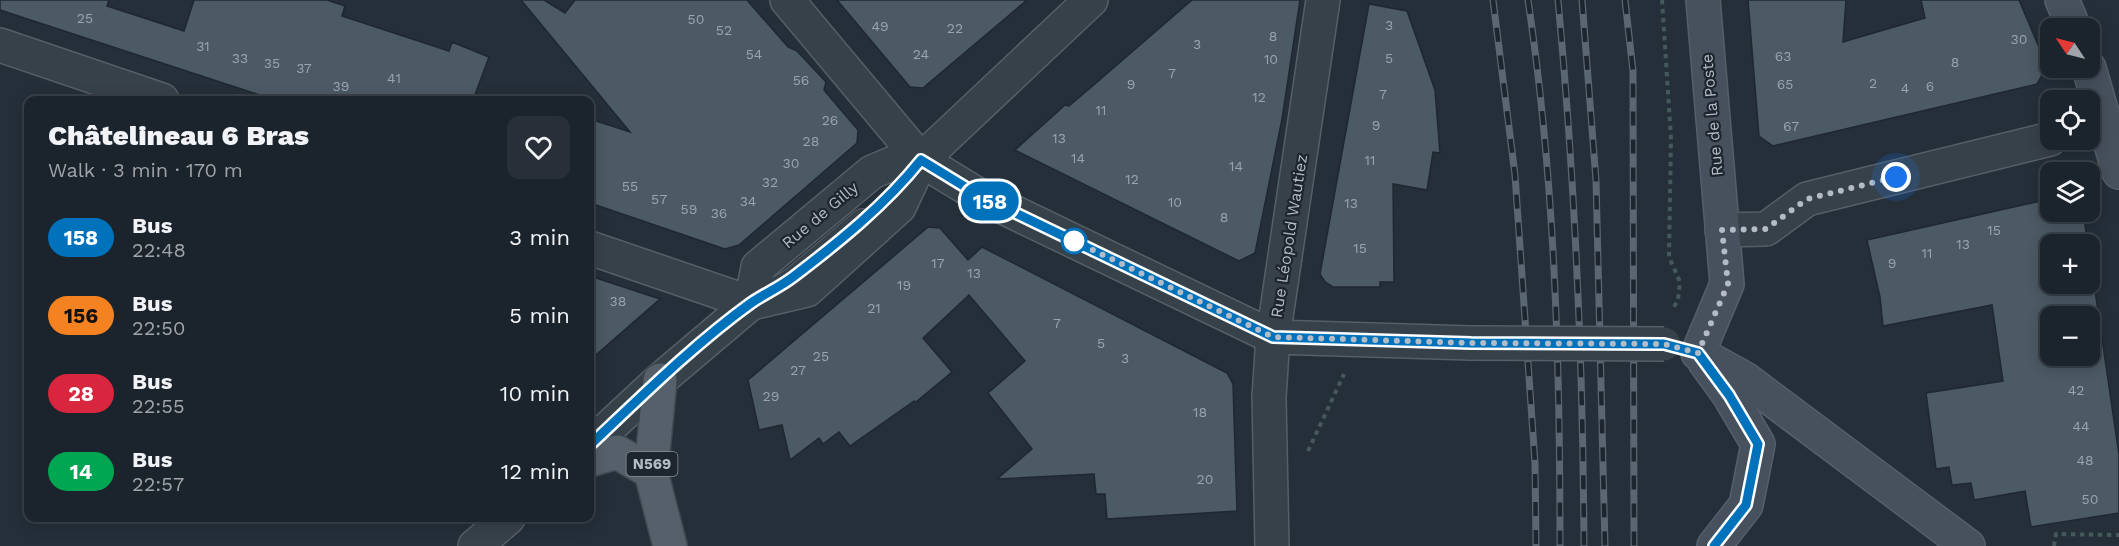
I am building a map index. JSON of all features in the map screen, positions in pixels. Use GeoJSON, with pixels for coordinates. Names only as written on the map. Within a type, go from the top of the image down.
{"type":"FeatureCollection","features":[{"type":"Feature","properties":{"kind":"main road","name":"N569"},"geometry":{"type":"LineString","coordinates":[[660,380],[651,472],[670,546]]}},
{"type":"Feature","properties":{"kind":"main road","name":"N569"},"geometry":{"type":"LineString","coordinates":[[594,459],[618,452],[651,472]]}},
{"type":"Feature","properties":{"kind":"street"},"geometry":{"type":"LineString","coordinates":[[787,0],[921,160],[980,196],[1273,337],[1471,343],[1664,344],[1698,353],[1745,379],[1968,546]]}},
{"type":"Feature","properties":{"kind":"street"},"geometry":{"type":"LineString","coordinates":[[594,441],[660,380],[751,303],[807,290],[899,207],[921,160],[1091,0]]}},
{"type":"Feature","properties":{"kind":"street","name":"Rue Léopold Wautiez"},"geometry":{"type":"LineString","coordinates":[[1272,546],[1269,397],[1273,337],[1323,0]]}},
{"type":"Feature","properties":{"kind":"street","name":"Rue de la Poste"},"geometry":{"type":"LineString","coordinates":[[1698,353],[1728,284],[1703,0]]}},
{"type":"Feature","properties":{"kind":"street"},"geometry":{"type":"LineString","coordinates":[[2062,0],[2070,18]]}},
{"type":"Feature","properties":{"kind":"street"},"geometry":{"type":"LineString","coordinates":[[0,45],[150,96]]}},
{"type":"Feature","properties":{"kind":"street"},"geometry":{"type":"LineString","coordinates":[[2100,137],[2119,172]]}},
{"type":"Feature","properties":{"kind":"street"},"geometry":{"type":"LineString","coordinates":[[1722,230],[1766,229],[1807,199],[2040,141]]}},
{"type":"Feature","properties":{"kind":"street","name":"Rue de Gilly"},"geometry":{"type":"LineString","coordinates":[[751,303],[758,267],[872,172],[896,162],[921,160]]}},
{"type":"Feature","properties":{"kind":"street"},"geometry":{"type":"LineString","coordinates":[[594,249],[751,303]]}},
{"type":"Feature","properties":{"kind":"street"},"geometry":{"type":"LineString","coordinates":[[1698,353],[1729,395],[1758,444],[1746,505],[1714,546]]}},
{"type":"Feature","properties":{"kind":"street"},"geometry":{"type":"LineString","coordinates":[[475,546],[503,522]]}},
{"type":"Feature","properties":{"kind":"path"},"geometry":{"type":"LineString","coordinates":[[1662,0],[1671,138],[1669,257],[1680,282],[1678,300],[1671,312]]}},
{"type":"Feature","properties":{"kind":"path"},"geometry":{"type":"LineString","coordinates":[[1306,456],[1357,340]]}},
{"type":"Feature","properties":{"kind":"path"},"geometry":{"type":"LineString","coordinates":[[2054,546],[2056,534],[2119,535]]}},
{"type":"Feature","properties":{"kind":"building"},"geometry":{"type":"Polygon","coordinates":[[[0,0],[109,0],[107,6],[184,31],[194,0],[327,0],[345,6],[342,16],[449,51],[452,42],[489,57],[474,96],[263,96],[0,10],[0,0]]]}},
{"type":"Feature","properties":{"kind":"building"},"geometry":{"type":"Polygon","coordinates":[[[521,0],[544,0],[565,13],[575,0],[747,0],[788,47],[797,51],[826,82],[824,90],[858,130],[857,143],[739,245],[725,249],[594,204],[594,120],[630,132],[521,0]]]}},
{"type":"Feature","properties":{"kind":"building"},"geometry":{"type":"Polygon","coordinates":[[[837,0],[1027,0],[923,88],[910,87],[837,0]]]}},
{"type":"Feature","properties":{"kind":"building"},"geometry":{"type":"Polygon","coordinates":[[[1192,0],[1300,0],[1282,119],[1255,253],[1239,261],[1015,150],[1065,105],[1069,106],[1192,0]]]}},
{"type":"Feature","properties":{"kind":"building"},"geometry":{"type":"Polygon","coordinates":[[[1748,0],[1846,0],[1843,42],[1925,18],[1921,0],[2019,0],[2040,50],[2040,78],[2037,84],[1773,146],[1759,136],[1748,0]]]}},
{"type":"Feature","properties":{"kind":"building"},"geometry":{"type":"Polygon","coordinates":[[[1369,4],[1407,11],[1435,90],[1440,153],[1433,152],[1427,190],[1393,184],[1394,282],[1380,282],[1380,287],[1333,287],[1325,282],[1320,274],[1369,4]]]}},
{"type":"Feature","properties":{"kind":"building"},"geometry":{"type":"Polygon","coordinates":[[[2040,201],[2040,222],[2085,222],[2086,234],[2040,234],[2040,294],[2096,294],[2097,306],[2040,306],[2040,366],[2100,366],[2100,325],[2119,455],[2119,513],[2031,527],[2025,491],[1974,500],[1971,483],[1952,485],[1949,467],[1936,469],[1926,393],[2003,381],[1992,305],[1883,326],[1880,297],[1867,240],[2040,201]]]}},
{"type":"Feature","properties":{"kind":"building"},"geometry":{"type":"Polygon","coordinates":[[[928,227],[940,228],[968,260],[982,247],[1227,373],[1233,384],[1237,511],[1107,519],[1105,494],[1096,494],[1094,474],[997,479],[1032,449],[988,393],[1025,361],[969,295],[923,338],[952,372],[916,402],[914,401],[850,446],[839,432],[823,444],[819,438],[790,460],[782,425],[759,430],[748,380],[928,227]]]}},
{"type":"Feature","properties":{"kind":"building"},"geometry":{"type":"Polygon","coordinates":[[[594,277],[660,299],[594,357],[594,277]]]}},
{"type":"Feature","properties":{"kind":"railway"},"geometry":{"type":"LineString","coordinates":[[1493,0],[1515,175],[1535,463],[1536,546]]}},
{"type":"Feature","properties":{"kind":"railway"},"geometry":{"type":"LineString","coordinates":[[1528,0],[1544,136],[1554,272],[1559,409],[1560,546]]}},
{"type":"Feature","properties":{"kind":"railway"},"geometry":{"type":"LineString","coordinates":[[1558,0],[1577,273],[1584,546]]}},
{"type":"Feature","properties":{"kind":"railway"},"geometry":{"type":"LineString","coordinates":[[1582,0],[1596,180],[1605,546]]}},
{"type":"Feature","properties":{"kind":"railway"},"geometry":{"type":"LineString","coordinates":[[1625,0],[1633,71],[1634,546]]}},
{"type":"Feature","properties":{"kind":"bus line","name":"158"},"geometry":{"type":"LineString","coordinates":[[594,441],[660,380],[751,303],[792,278],[895,192],[921,160],[980,196],[1273,337],[1471,343],[1664,344],[1698,353],[1729,395],[1758,444],[1746,505],[1714,546]]}},
{"type":"Feature","properties":{"kind":"route"},"geometry":{"type":"LineString","coordinates":[[1074,241],[1064,236],[1273,337],[1471,343],[1664,344],[1698,353],[1728,284],[1722,230],[1766,229],[1807,199],[1896,177]]}}]}
